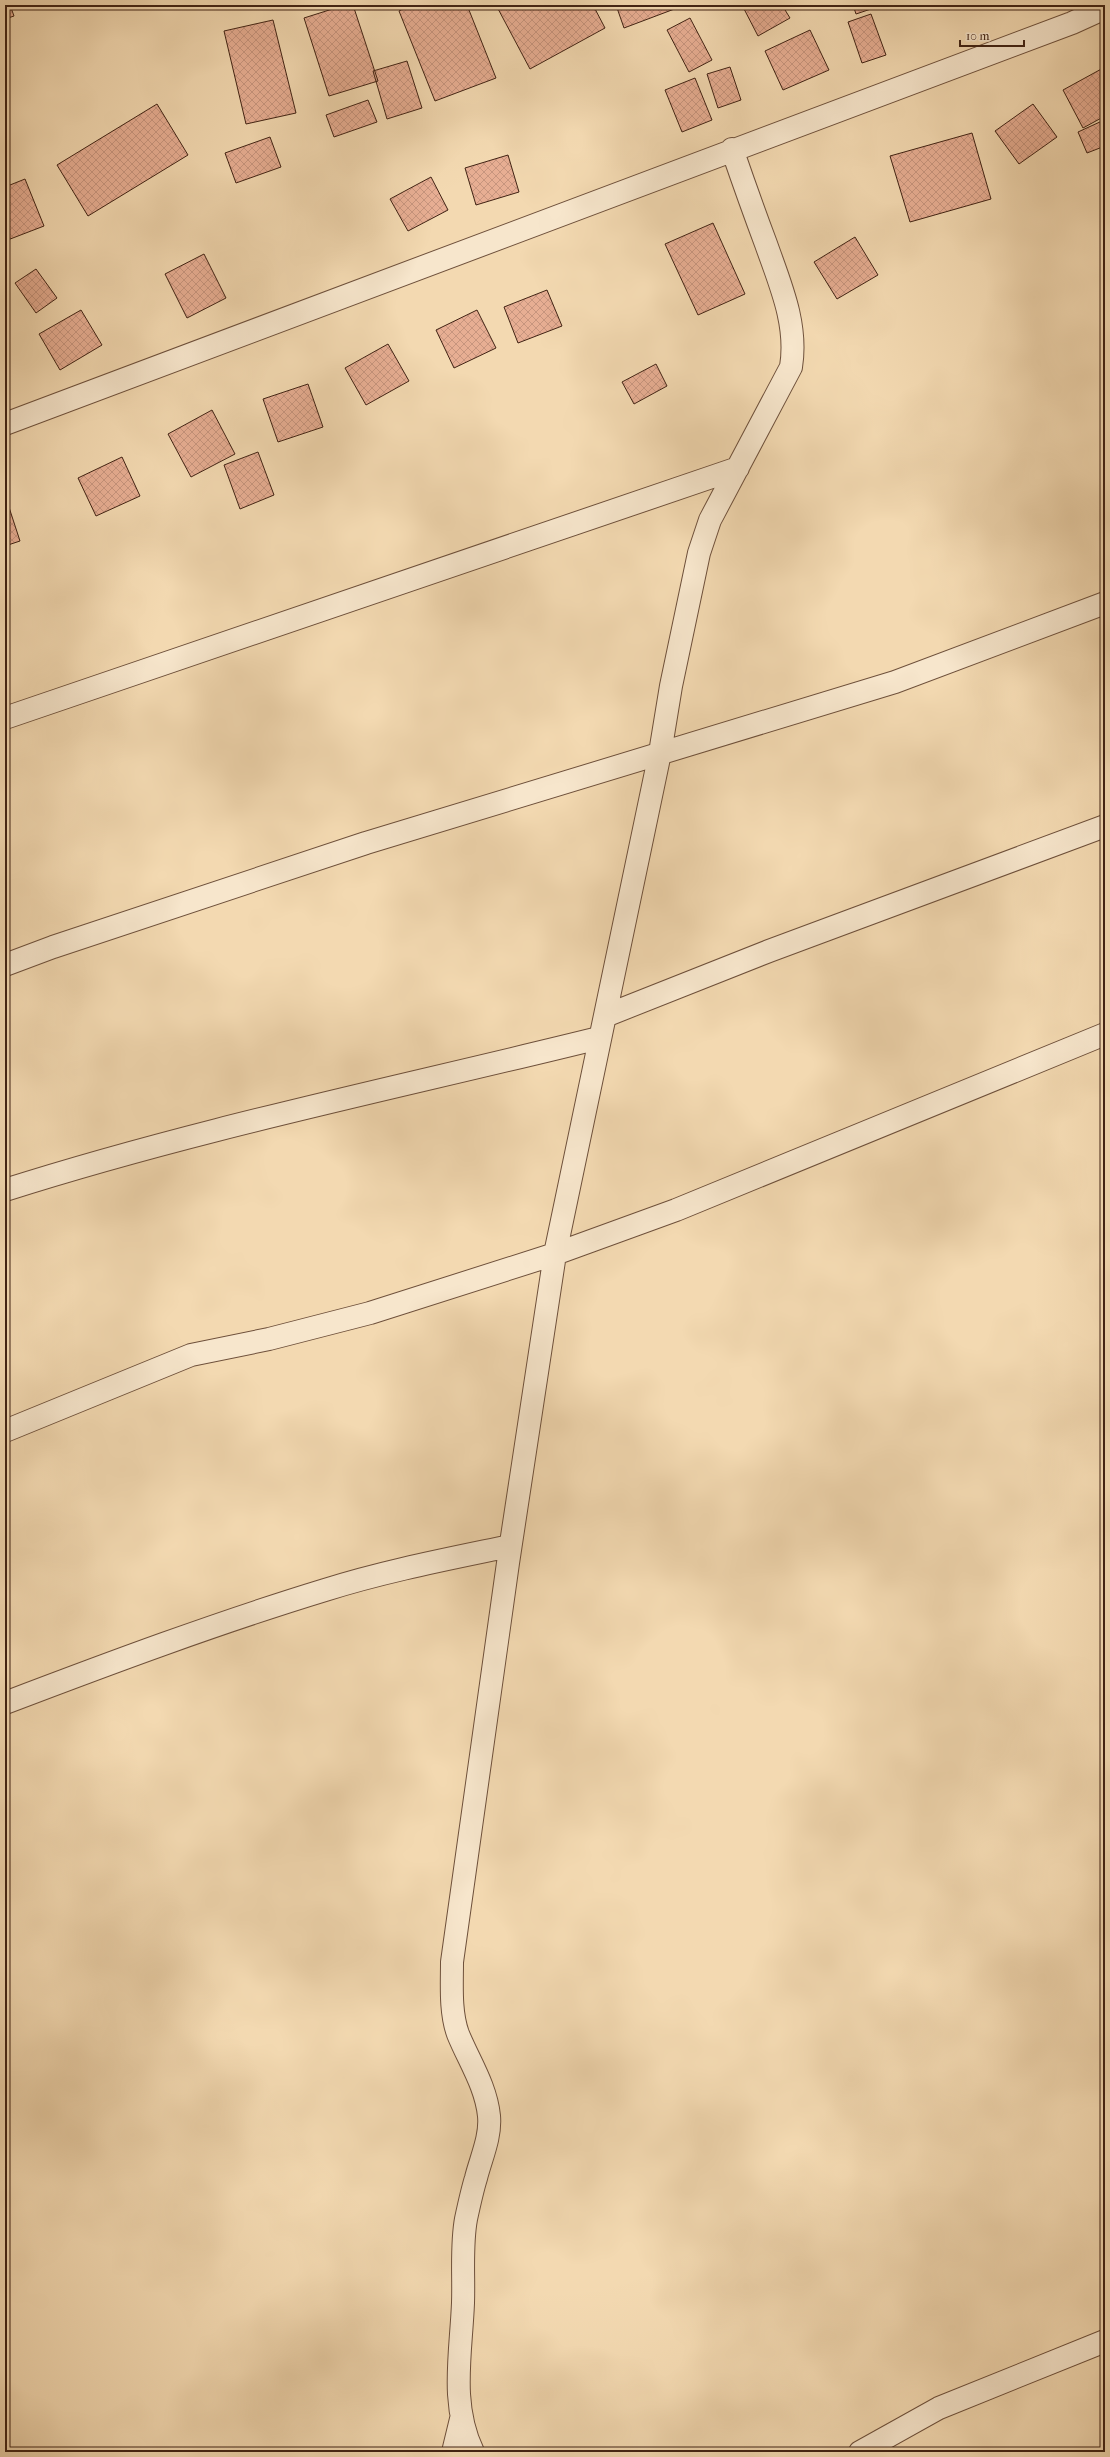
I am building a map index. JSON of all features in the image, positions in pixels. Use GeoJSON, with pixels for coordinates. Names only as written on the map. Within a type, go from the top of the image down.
{"type":"FeatureCollection","features":[{"type":"Feature","properties":{"kind":"street"},"geometry":{"type":"LineString","coordinates":[[5,424],[732,149],[1072,23],[1105,8]]}},
{"type":"Feature","properties":{"kind":"street"},"geometry":{"type":"LineString","coordinates":[[474,2452],[461,2419],[458,2382],[466,2221],[476,2177],[486,2149],[489,2116],[477,2072],[458,2033],[452,2000],[452,1962],[510,1546],[555,1254],[599,1038],[605,1016],[660,753],[672,679],[699,553],[710,520],[791,367],[794,347],[792,326],[783,291],[732,149]]}},
{"type":"Feature","properties":{"kind":"street"},"geometry":{"type":"LineString","coordinates":[[5,718],[738,468]]}},
{"type":"Feature","properties":{"kind":"street"},"geometry":{"type":"LineString","coordinates":[[5,965],[53,947],[366,843],[894,682],[1105,603]]}},
{"type":"Feature","properties":{"kind":"street"},"geometry":{"type":"LineString","coordinates":[[605,1016],[769,951],[1105,826]]}},
{"type":"Feature","properties":{"kind":"street"},"geometry":{"type":"LineString","coordinates":[[5,1431],[190,1355],[269,1339],[370,1312],[555,1254],[676,1210],[1105,1034]]}},
{"type":"Feature","properties":{"kind":"street"},"geometry":{"type":"LineString","coordinates":[[5,1190],[80,1166],[599,1038]]}},
{"type":"Feature","properties":{"kind":"street"},"geometry":{"type":"LineString","coordinates":[[5,1704],[110,1663],[325,1590],[442,1560],[510,1546]]}},
{"type":"Feature","properties":{"kind":"street"},"geometry":{"type":"LineString","coordinates":[[860,2452],[940,2408],[1105,2341]]}},
{"type":"Feature","properties":{"kind":"street"},"geometry":{"type":"LineString","coordinates":[[453,2452],[461,2419]]}},
{"type":"Feature","properties":{"kind":"building"},"geometry":{"type":"Polygon","coordinates":[[[5,5],[10,5],[14,16],[5,19],[5,5]]]}},
{"type":"Feature","properties":{"kind":"building"},"geometry":{"type":"Polygon","coordinates":[[[345,5],[353,5],[378,81],[329,96],[304,18],[345,5]]]}},
{"type":"Feature","properties":{"kind":"building"},"geometry":{"type":"Polygon","coordinates":[[[411,5],[467,5],[496,78],[435,101],[399,11],[411,5]]]}},
{"type":"Feature","properties":{"kind":"building"},"geometry":{"type":"Polygon","coordinates":[[[496,5],[593,5],[605,28],[530,69],[496,5]]]}},
{"type":"Feature","properties":{"kind":"building"},"geometry":{"type":"Polygon","coordinates":[[[616,5],[685,5],[624,28],[616,5]]]}},
{"type":"Feature","properties":{"kind":"building"},"geometry":{"type":"Polygon","coordinates":[[[742,5],[782,5],[790,18],[758,36],[742,5]]]}},
{"type":"Feature","properties":{"kind":"building"},"geometry":{"type":"Polygon","coordinates":[[[853,5],[883,5],[856,14],[853,5]]]}},
{"type":"Feature","properties":{"kind":"building"},"geometry":{"type":"Polygon","coordinates":[[[871,14],[886,55],[862,63],[848,22],[871,14]]]}},
{"type":"Feature","properties":{"kind":"building"},"geometry":{"type":"Polygon","coordinates":[[[690,18],[712,60],[689,72],[667,30],[690,18]]]}},
{"type":"Feature","properties":{"kind":"building"},"geometry":{"type":"Polygon","coordinates":[[[273,20],[296,113],[246,124],[224,31],[273,20]]]}},
{"type":"Feature","properties":{"kind":"building"},"geometry":{"type":"Polygon","coordinates":[[[810,30],[829,70],[783,90],[765,51],[810,30]]]}},
{"type":"Feature","properties":{"kind":"building"},"geometry":{"type":"Polygon","coordinates":[[[407,61],[422,108],[387,119],[373,71],[407,61]]]}},
{"type":"Feature","properties":{"kind":"building"},"geometry":{"type":"Polygon","coordinates":[[[730,67],[741,100],[718,108],[707,74],[730,67]]]}},
{"type":"Feature","properties":{"kind":"building"},"geometry":{"type":"Polygon","coordinates":[[[1105,67],[1105,116],[1083,128],[1063,90],[1105,67]]]}},
{"type":"Feature","properties":{"kind":"building"},"geometry":{"type":"Polygon","coordinates":[[[695,78],[712,120],[682,132],[665,90],[695,78]]]}},
{"type":"Feature","properties":{"kind":"building"},"geometry":{"type":"Polygon","coordinates":[[[368,100],[377,122],[334,137],[326,115],[368,100]]]}},
{"type":"Feature","properties":{"kind":"building"},"geometry":{"type":"Polygon","coordinates":[[[157,104],[188,155],[88,216],[57,165],[157,104]]]}},
{"type":"Feature","properties":{"kind":"building"},"geometry":{"type":"Polygon","coordinates":[[[1033,104],[1057,137],[1019,164],[995,131],[1033,104]]]}},
{"type":"Feature","properties":{"kind":"building"},"geometry":{"type":"Polygon","coordinates":[[[1102,121],[1105,128],[1105,146],[1087,153],[1078,132],[1102,121]]]}},
{"type":"Feature","properties":{"kind":"building"},"geometry":{"type":"Polygon","coordinates":[[[972,133],[991,199],[910,222],[890,156],[972,133]]]}},
{"type":"Feature","properties":{"kind":"building"},"geometry":{"type":"Polygon","coordinates":[[[270,137],[281,167],[236,183],[225,153],[270,137]]]}},
{"type":"Feature","properties":{"kind":"building"},"geometry":{"type":"Polygon","coordinates":[[[508,155],[519,192],[476,205],[465,168],[508,155]]]}},
{"type":"Feature","properties":{"kind":"building"},"geometry":{"type":"Polygon","coordinates":[[[431,177],[448,210],[408,231],[390,199],[431,177]]]}},
{"type":"Feature","properties":{"kind":"building"},"geometry":{"type":"Polygon","coordinates":[[[25,179],[44,226],[5,241],[5,187],[25,179]]]}},
{"type":"Feature","properties":{"kind":"building"},"geometry":{"type":"Polygon","coordinates":[[[713,223],[745,294],[698,315],[665,244],[713,223]]]}},
{"type":"Feature","properties":{"kind":"building"},"geometry":{"type":"Polygon","coordinates":[[[855,237],[878,275],[837,299],[814,262],[855,237]]]}},
{"type":"Feature","properties":{"kind":"building"},"geometry":{"type":"Polygon","coordinates":[[[204,254],[226,298],[187,318],[165,274],[204,254]]]}},
{"type":"Feature","properties":{"kind":"building"},"geometry":{"type":"Polygon","coordinates":[[[36,269],[57,298],[36,313],[15,283],[36,269]]]}},
{"type":"Feature","properties":{"kind":"building"},"geometry":{"type":"Polygon","coordinates":[[[547,290],[562,326],[518,343],[504,307],[547,290]]]}},
{"type":"Feature","properties":{"kind":"building"},"geometry":{"type":"Polygon","coordinates":[[[81,310],[102,345],[60,370],[39,334],[81,310]]]}},
{"type":"Feature","properties":{"kind":"building"},"geometry":{"type":"Polygon","coordinates":[[[477,310],[496,348],[454,368],[436,330],[477,310]]]}},
{"type":"Feature","properties":{"kind":"building"},"geometry":{"type":"Polygon","coordinates":[[[388,344],[409,381],[366,405],[345,368],[388,344]]]}},
{"type":"Feature","properties":{"kind":"building"},"geometry":{"type":"Polygon","coordinates":[[[656,364],[667,386],[634,404],[622,382],[656,364]]]}},
{"type":"Feature","properties":{"kind":"building"},"geometry":{"type":"Polygon","coordinates":[[[308,384],[323,427],[278,442],[263,399],[308,384]]]}},
{"type":"Feature","properties":{"kind":"building"},"geometry":{"type":"Polygon","coordinates":[[[212,410],[235,454],[191,477],[168,434],[212,410]]]}},
{"type":"Feature","properties":{"kind":"building"},"geometry":{"type":"Polygon","coordinates":[[[258,452],[274,495],[240,509],[224,465],[258,452]]]}},
{"type":"Feature","properties":{"kind":"building"},"geometry":{"type":"Polygon","coordinates":[[[122,457],[140,496],[96,516],[78,478],[122,457]]]}},
{"type":"Feature","properties":{"kind":"building"},"geometry":{"type":"Polygon","coordinates":[[[5,495],[20,541],[5,546],[5,495]]]}}]}
